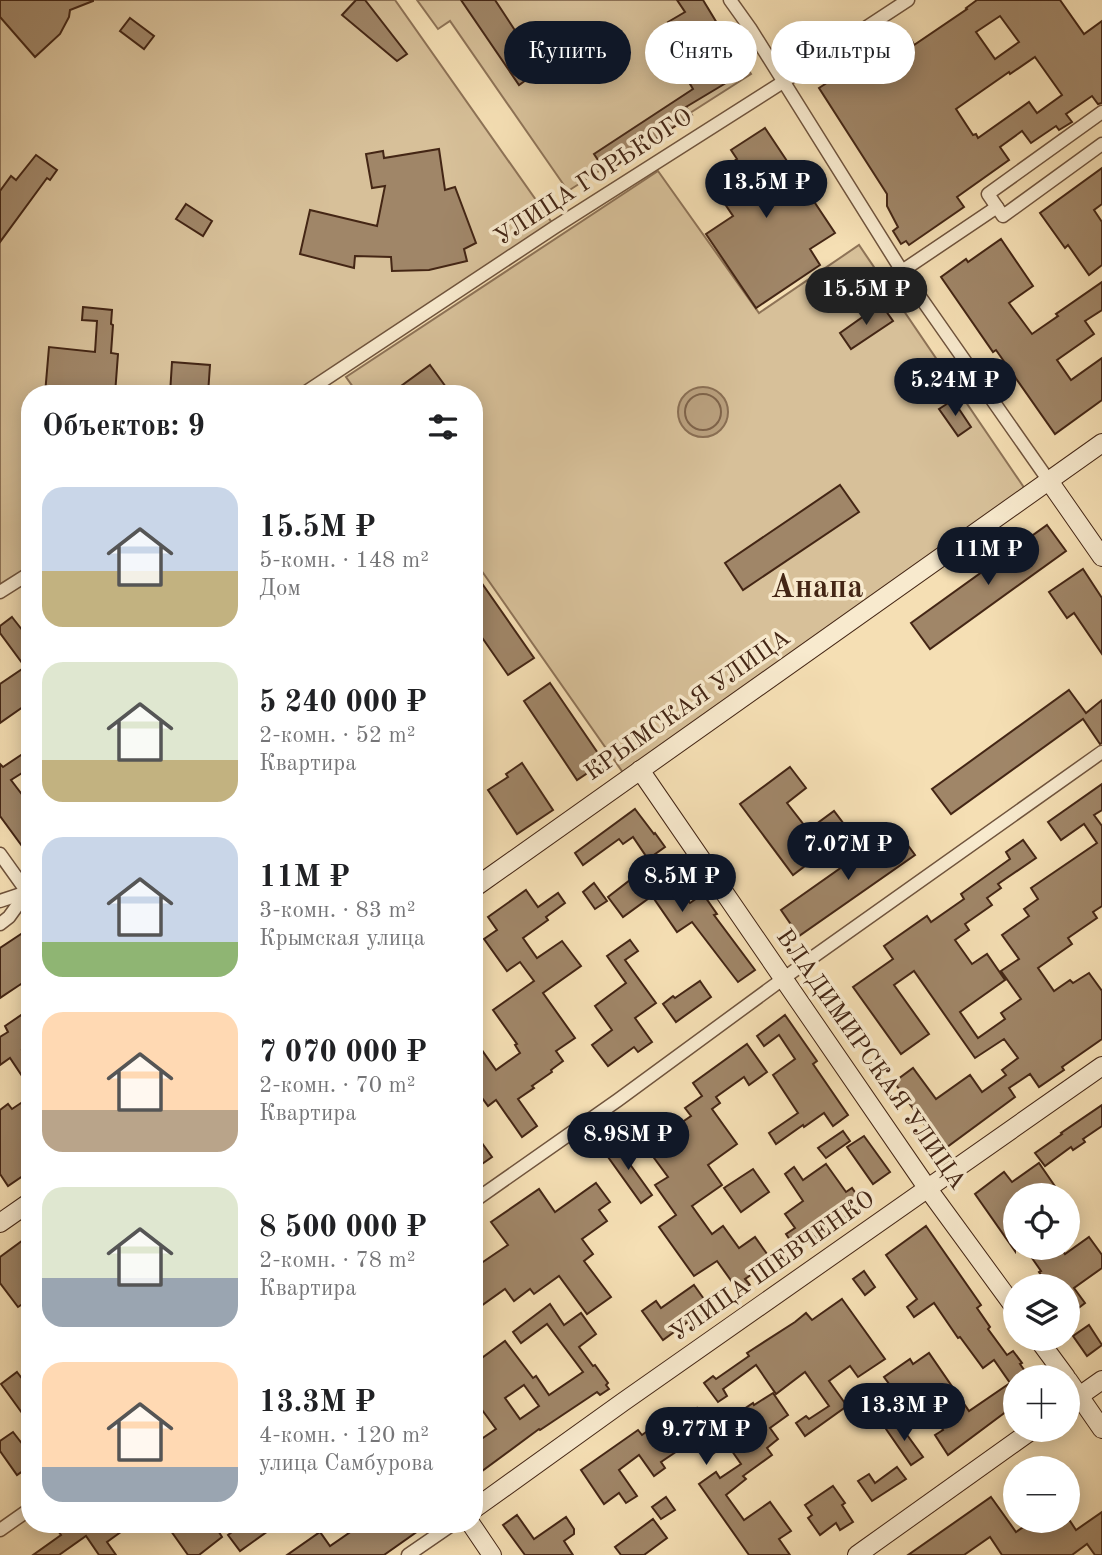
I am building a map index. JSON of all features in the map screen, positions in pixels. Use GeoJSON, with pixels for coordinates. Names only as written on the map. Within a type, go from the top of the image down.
{"type":"FeatureCollection","features":[{"type":"Feature","properties":{"kind":"street"},"geometry":{"type":"LineString","coordinates":[[730,0],[771,62]]}},
{"type":"Feature","properties":{"kind":"street","name":"УЛИЦА ГОРЬКОГО"},"geometry":{"type":"LineString","coordinates":[[876,21],[908,0]]}},
{"type":"Feature","properties":{"kind":"street","name":"УЛИЦА ГОРЬКОГО"},"geometry":{"type":"LineString","coordinates":[[317,385],[555,227],[780,84]]}},
{"type":"Feature","properties":{"kind":"street"},"geometry":{"type":"LineString","coordinates":[[784,84],[902,271],[1102,557]]}},
{"type":"Feature","properties":{"kind":"street"},"geometry":{"type":"LineString","coordinates":[[1102,112],[988,194],[1003,215],[1102,144]]}},
{"type":"Feature","properties":{"kind":"street"},"geometry":{"type":"LineString","coordinates":[[902,271],[997,206]]}},
{"type":"Feature","properties":{"kind":"street","name":"КРЫМСКАЯ УЛИЦА"},"geometry":{"type":"LineString","coordinates":[[483,882],[1102,443]]}},
{"type":"Feature","properties":{"kind":"street"},"geometry":{"type":"LineString","coordinates":[[0,592],[21,579]]}},
{"type":"Feature","properties":{"kind":"street"},"geometry":{"type":"LineString","coordinates":[[483,1194],[618,1100],[784,978],[1102,752]]}},
{"type":"Feature","properties":{"kind":"street","name":"ВЛАДИМИРСКАЯ УЛИЦА"},"geometry":{"type":"LineString","coordinates":[[640,770],[928,1189],[1003,1292]]}},
{"type":"Feature","properties":{"kind":"street"},"geometry":{"type":"LineString","coordinates":[[2,856],[21,881]]}},
{"type":"Feature","properties":{"kind":"street"},"geometry":{"type":"LineString","coordinates":[[0,901],[21,894]]}},
{"type":"Feature","properties":{"kind":"street"},"geometry":{"type":"LineString","coordinates":[[0,924],[21,902]]}},
{"type":"Feature","properties":{"kind":"street","name":"УЛИЦА ШЕВЧЕНКО"},"geometry":{"type":"LineString","coordinates":[[483,1503],[1102,1066]]}},
{"type":"Feature","properties":{"kind":"street"},"geometry":{"type":"LineString","coordinates":[[0,1223],[21,1208]]}},
{"type":"Feature","properties":{"kind":"street"},"geometry":{"type":"LineString","coordinates":[[1080,1395],[1102,1380]]}},
{"type":"Feature","properties":{"kind":"street"},"geometry":{"type":"LineString","coordinates":[[1080,1407],[1102,1429]]}},
{"type":"Feature","properties":{"kind":"street"},"geometry":{"type":"LineString","coordinates":[[857,1555],[1015,1442]]}},
{"type":"Feature","properties":{"kind":"street"},"geometry":{"type":"LineString","coordinates":[[0,1530],[21,1515]]}},
{"type":"Feature","properties":{"kind":"street"},"geometry":{"type":"LineString","coordinates":[[408,1555],[440,1533]]}},
{"type":"Feature","properties":{"kind":"street"},"geometry":{"type":"LineString","coordinates":[[477,1533],[492,1555]]}},
{"type":"Feature","properties":{"kind":"shaded area"},"geometry":{"type":"Polygon","coordinates":[[[0,0],[395,0],[555,227],[317,385],[21,385],[21,579],[0,592],[0,0]]]}},
{"type":"Feature","properties":{"kind":"shaded area"},"geometry":{"type":"Polygon","coordinates":[[[417,0],[700,0],[714,21],[645,21],[645,84],[735,84],[568,191],[450,21],[438,29],[417,0]]]}},
{"type":"Feature","properties":{"kind":"shaded area"},"geometry":{"type":"Polygon","coordinates":[[[658,171],[759,313],[859,245],[1025,489],[624,774],[483,573],[483,385],[352,385],[346,377],[658,171]]]}},
{"type":"Feature","properties":{"kind":"water"},"geometry":{"type":"Polygon","coordinates":[[[703,387],[721,394],[728,412],[721,430],[703,437],[685,430],[678,412],[685,394],[703,387]]]}},
{"type":"Feature","properties":{"kind":"building"},"geometry":{"type":"Polygon","coordinates":[[[0,0],[93,1],[70,10],[60,34],[35,57],[0,17],[0,0]]]}},
{"type":"Feature","properties":{"kind":"building"},"geometry":{"type":"Polygon","coordinates":[[[356,0],[365,0],[407,54],[397,61],[342,15],[356,0]]]}},
{"type":"Feature","properties":{"kind":"building"},"geometry":{"type":"Polygon","coordinates":[[[461,0],[495,0],[509,21],[504,21],[504,63],[461,0]]]}},
{"type":"Feature","properties":{"kind":"building"},"geometry":{"type":"Polygon","coordinates":[[[677,0],[703,0],[716,21],[670,21],[685,12],[677,0]]]}},
{"type":"Feature","properties":{"kind":"building"},"geometry":{"type":"Polygon","coordinates":[[[977,0],[1060,0],[1084,34],[1102,21],[1102,103],[1098,104],[1092,96],[1066,114],[1072,122],[1059,130],[1056,126],[1031,143],[1022,131],[1000,147],[1009,160],[957,197],[964,207],[909,245],[906,241],[901,244],[893,231],[898,227],[887,206],[887,194],[819,88],[825,84],[915,84],[915,44],[977,0]],[[1000,16],[976,32],[995,59],[1019,42],[1000,16]],[[1035,57],[956,109],[973,135],[976,134],[978,138],[1029,102],[1037,113],[1062,95],[1035,57]]]}},
{"type":"Feature","properties":{"kind":"building"},"geometry":{"type":"Polygon","coordinates":[[[130,18],[154,36],[144,49],[120,31],[130,18]]]}},
{"type":"Feature","properties":{"kind":"building"},"geometry":{"type":"Polygon","coordinates":[[[690,84],[724,84],[686,107],[692,115],[606,172],[594,154],[693,89],[690,84]]]}},
{"type":"Feature","properties":{"kind":"building"},"geometry":{"type":"Polygon","coordinates":[[[765,128],[835,233],[810,249],[820,265],[756,308],[706,234],[733,216],[708,179],[737,159],[731,150],[765,128]]]}},
{"type":"Feature","properties":{"kind":"building"},"geometry":{"type":"Polygon","coordinates":[[[439,149],[445,190],[455,187],[476,243],[464,249],[467,261],[429,270],[392,271],[391,257],[355,256],[354,268],[300,254],[310,210],[377,226],[385,186],[372,188],[366,154],[383,151],[384,158],[439,149]]]}},
{"type":"Feature","properties":{"kind":"building"},"geometry":{"type":"Polygon","coordinates":[[[36,155],[57,170],[50,180],[47,178],[0,242],[0,191],[11,176],[16,180],[36,155]]]}},
{"type":"Feature","properties":{"kind":"building"},"geometry":{"type":"Polygon","coordinates":[[[1102,168],[1102,204],[1094,210],[1102,222],[1102,265],[1089,275],[1068,245],[1065,248],[1040,213],[1102,168]]]}},
{"type":"Feature","properties":{"kind":"building"},"geometry":{"type":"Polygon","coordinates":[[[186,204],[212,221],[203,236],[176,219],[186,204]]]}},
{"type":"Feature","properties":{"kind":"building"},"geometry":{"type":"Polygon","coordinates":[[[1001,239],[1033,286],[1009,303],[1032,334],[1102,282],[1102,310],[1085,321],[1094,334],[1057,360],[1071,380],[1102,358],[1102,400],[1055,434],[941,277],[1001,239]]]}},
{"type":"Feature","properties":{"kind":"building"},"geometry":{"type":"Polygon","coordinates":[[[881,304],[893,321],[851,349],[840,333],[881,304]]]}},
{"type":"Feature","properties":{"kind":"building"},"geometry":{"type":"Polygon","coordinates":[[[83,307],[112,310],[111,353],[118,354],[116,385],[46,385],[49,347],[95,352],[97,321],[82,320],[83,307]]]}},
{"type":"Feature","properties":{"kind":"building"},"geometry":{"type":"Polygon","coordinates":[[[172,362],[210,365],[209,385],[171,385],[172,362]]]}},
{"type":"Feature","properties":{"kind":"building"},"geometry":{"type":"Polygon","coordinates":[[[430,365],[444,385],[402,385],[430,365]]]}},
{"type":"Feature","properties":{"kind":"building"},"geometry":{"type":"Polygon","coordinates":[[[953,400],[971,427],[958,436],[939,409],[953,400]]]}},
{"type":"Feature","properties":{"kind":"building"},"geometry":{"type":"Polygon","coordinates":[[[840,485],[859,512],[743,590],[725,563],[840,485]]]}},
{"type":"Feature","properties":{"kind":"building"},"geometry":{"type":"Polygon","coordinates":[[[1047,525],[1066,551],[930,649],[911,623],[1047,525]]]}},
{"type":"Feature","properties":{"kind":"building"},"geometry":{"type":"Polygon","coordinates":[[[1083,569],[1102,598],[1102,654],[1074,613],[1067,618],[1049,592],[1083,569]]]}},
{"type":"Feature","properties":{"kind":"building"},"geometry":{"type":"Polygon","coordinates":[[[483,585],[534,658],[508,675],[483,639],[483,585]]]}},
{"type":"Feature","properties":{"kind":"building"},"geometry":{"type":"Polygon","coordinates":[[[12,617],[21,628],[21,662],[0,633],[0,626],[12,617]]]}},
{"type":"Feature","properties":{"kind":"building"},"geometry":{"type":"Polygon","coordinates":[[[21,670],[21,708],[0,723],[0,684],[21,670]]]}},
{"type":"Feature","properties":{"kind":"building"},"geometry":{"type":"Polygon","coordinates":[[[550,683],[604,762],[577,780],[524,701],[550,683]]]}},
{"type":"Feature","properties":{"kind":"building"},"geometry":{"type":"Polygon","coordinates":[[[1069,690],[1086,713],[1102,700],[1102,743],[1100,744],[1083,719],[951,814],[932,789],[1069,690]]]}},
{"type":"Feature","properties":{"kind":"building"},"geometry":{"type":"Polygon","coordinates":[[[21,755],[21,774],[11,780],[21,793],[21,845],[0,816],[0,764],[3,767],[21,755]]]}},
{"type":"Feature","properties":{"kind":"building"},"geometry":{"type":"Polygon","coordinates":[[[522,763],[553,810],[517,834],[488,790],[508,777],[506,774],[522,763]]]}},
{"type":"Feature","properties":{"kind":"building"},"geometry":{"type":"Polygon","coordinates":[[[790,767],[806,788],[787,803],[808,830],[834,811],[850,832],[793,875],[740,804],[790,767]]]}},
{"type":"Feature","properties":{"kind":"building"},"geometry":{"type":"Polygon","coordinates":[[[1102,784],[1102,810],[1094,815],[1102,826],[1102,906],[1093,912],[1097,918],[1068,938],[1072,944],[1038,968],[1054,991],[1070,980],[1073,983],[1089,973],[1102,991],[1102,1039],[1039,1087],[1030,1074],[1009,1088],[1015,1097],[943,1150],[894,1082],[913,1068],[936,1099],[970,1075],[982,1092],[1006,1075],[1002,1070],[1018,1058],[1004,1039],[975,1058],[914,971],[894,985],[929,1034],[901,1054],[853,987],[893,959],[884,946],[927,916],[931,922],[964,899],[961,894],[1010,859],[1006,852],[1023,840],[1036,858],[998,884],[1001,888],[987,898],[992,905],[965,924],[969,930],[955,940],[972,964],[987,954],[1005,980],[960,1012],[978,1038],[1005,1019],[1001,1013],[1021,999],[1001,971],[1019,959],[1002,935],[1029,916],[1024,909],[1038,899],[1031,888],[1097,843],[1084,824],[1061,840],[1048,822],[1102,784]]]}},
{"type":"Feature","properties":{"kind":"building"},"geometry":{"type":"Polygon","coordinates":[[[635,809],[665,847],[648,859],[633,837],[623,844],[619,839],[583,865],[575,853],[635,809]]]}},
{"type":"Feature","properties":{"kind":"building"},"geometry":{"type":"Polygon","coordinates":[[[896,829],[915,855],[799,936],[781,910],[896,829]]]}},
{"type":"Feature","properties":{"kind":"building"},"geometry":{"type":"Polygon","coordinates":[[[656,860],[690,903],[703,894],[717,914],[714,915],[755,970],[738,982],[692,922],[677,932],[652,896],[623,917],[608,897],[656,860]]]}},
{"type":"Feature","properties":{"kind":"building"},"geometry":{"type":"Polygon","coordinates":[[[594,883],[607,901],[595,909],[583,892],[594,883]]]}},
{"type":"Feature","properties":{"kind":"building"},"geometry":{"type":"Polygon","coordinates":[[[526,890],[538,907],[558,893],[565,903],[546,917],[548,920],[523,938],[537,958],[562,941],[581,966],[543,993],[575,1038],[556,1051],[563,1061],[518,1099],[537,1126],[522,1137],[496,1100],[488,1106],[483,1099],[483,1052],[496,1070],[520,1053],[515,1045],[517,1044],[493,1010],[534,981],[520,962],[507,971],[484,939],[497,930],[488,917],[526,890]]]}},
{"type":"Feature","properties":{"kind":"building"},"geometry":{"type":"Polygon","coordinates":[[[21,934],[21,984],[0,998],[0,948],[21,934]]]}},
{"type":"Feature","properties":{"kind":"building"},"geometry":{"type":"Polygon","coordinates":[[[630,940],[638,951],[625,960],[656,1003],[635,1018],[652,1042],[638,1052],[634,1047],[608,1066],[592,1045],[612,1030],[595,1006],[626,983],[607,956],[630,940]]]}},
{"type":"Feature","properties":{"kind":"building"},"geometry":{"type":"Polygon","coordinates":[[[700,981],[711,997],[676,1022],[663,1004],[700,981]]]}},
{"type":"Feature","properties":{"kind":"building"},"geometry":{"type":"Polygon","coordinates":[[[21,1015],[21,1074],[10,1058],[0,1065],[0,1037],[8,1032],[5,1026],[21,1015]]]}},
{"type":"Feature","properties":{"kind":"building"},"geometry":{"type":"Polygon","coordinates":[[[785,1015],[817,1061],[813,1064],[848,1115],[833,1126],[824,1113],[776,1144],[769,1133],[798,1113],[773,1075],[795,1059],[779,1035],[764,1046],[757,1036],[785,1015]]]}},
{"type":"Feature","properties":{"kind":"building"},"geometry":{"type":"Polygon","coordinates":[[[747,1044],[767,1072],[749,1085],[744,1077],[716,1097],[720,1103],[712,1109],[737,1144],[708,1165],[722,1185],[692,1206],[712,1234],[723,1226],[739,1248],[755,1237],[772,1261],[745,1279],[750,1285],[740,1293],[717,1261],[694,1276],[659,1227],[676,1215],[655,1185],[668,1177],[646,1147],[691,1116],[685,1108],[702,1096],[693,1083],[747,1044]]]}},
{"type":"Feature","properties":{"kind":"building"},"geometry":{"type":"Polygon","coordinates":[[[21,1103],[21,1177],[8,1186],[0,1174],[0,1110],[8,1104],[12,1109],[21,1103]]]}},
{"type":"Feature","properties":{"kind":"building"},"geometry":{"type":"Polygon","coordinates":[[[1102,1105],[1102,1126],[1083,1139],[1085,1142],[1073,1150],[1071,1147],[1045,1166],[1035,1153],[1102,1105]]]}},
{"type":"Feature","properties":{"kind":"building"},"geometry":{"type":"Polygon","coordinates":[[[843,1131],[850,1141],[826,1158],[818,1148],[843,1131]]]}},
{"type":"Feature","properties":{"kind":"building"},"geometry":{"type":"Polygon","coordinates":[[[864,1136],[890,1172],[873,1184],[847,1147],[864,1136]]]}},
{"type":"Feature","properties":{"kind":"building"},"geometry":{"type":"Polygon","coordinates":[[[614,1142],[652,1195],[641,1203],[603,1150],[614,1142]]]}},
{"type":"Feature","properties":{"kind":"building"},"geometry":{"type":"Polygon","coordinates":[[[483,1144],[492,1157],[483,1163],[483,1144]]]}},
{"type":"Feature","properties":{"kind":"building"},"geometry":{"type":"Polygon","coordinates":[[[1039,1163],[1053,1183],[1003,1183],[1003,1234],[975,1194],[1004,1172],[1012,1182],[1039,1163]]]}},
{"type":"Feature","properties":{"kind":"building"},"geometry":{"type":"Polygon","coordinates":[[[826,1164],[846,1192],[852,1188],[863,1204],[817,1238],[815,1236],[796,1249],[786,1234],[795,1228],[785,1214],[803,1201],[785,1174],[794,1167],[803,1180],[826,1164]]]}},
{"type":"Feature","properties":{"kind":"building"},"geometry":{"type":"Polygon","coordinates":[[[753,1169],[769,1192],[741,1212],[724,1188],[753,1169]]]}},
{"type":"Feature","properties":{"kind":"building"},"geometry":{"type":"Polygon","coordinates":[[[596,1183],[610,1202],[599,1210],[607,1221],[582,1239],[593,1254],[584,1261],[611,1297],[587,1314],[559,1276],[534,1294],[530,1289],[514,1301],[505,1289],[483,1305],[483,1262],[508,1245],[491,1222],[539,1189],[555,1212],[596,1183]]]}},
{"type":"Feature","properties":{"kind":"building"},"geometry":{"type":"Polygon","coordinates":[[[926,1226],[981,1305],[977,1308],[990,1327],[988,1329],[1007,1355],[1013,1351],[1022,1363],[1021,1365],[1003,1365],[1003,1373],[994,1360],[983,1368],[934,1303],[914,1317],[907,1307],[917,1299],[886,1255],[926,1226]]]}},
{"type":"Feature","properties":{"kind":"building"},"geometry":{"type":"Polygon","coordinates":[[[1089,1237],[1102,1255],[1102,1268],[1080,1284],[1080,1274],[1040,1274],[1033,1260],[1080,1260],[1080,1243],[1089,1237]]]}},
{"type":"Feature","properties":{"kind":"building"},"geometry":{"type":"Polygon","coordinates":[[[21,1242],[21,1305],[18,1307],[0,1283],[0,1257],[21,1242]]]}},
{"type":"Feature","properties":{"kind":"building"},"geometry":{"type":"Polygon","coordinates":[[[864,1271],[875,1287],[865,1295],[853,1279],[864,1271]]]}},
{"type":"Feature","properties":{"kind":"building"},"geometry":{"type":"Polygon","coordinates":[[[694,1285],[711,1309],[663,1340],[642,1311],[656,1301],[661,1308],[694,1285]]]}},
{"type":"Feature","properties":{"kind":"building"},"geometry":{"type":"Polygon","coordinates":[[[842,1299],[885,1359],[858,1377],[850,1366],[829,1381],[847,1406],[805,1436],[796,1423],[806,1416],[809,1419],[829,1406],[805,1372],[776,1394],[756,1365],[723,1389],[727,1396],[718,1402],[704,1383],[713,1376],[716,1379],[749,1356],[747,1353],[806,1313],[812,1320],[842,1299]]]}},
{"type":"Feature","properties":{"kind":"building"},"geometry":{"type":"Polygon","coordinates":[[[550,1304],[564,1325],[581,1313],[596,1334],[579,1347],[608,1383],[606,1385],[609,1389],[600,1395],[597,1392],[539,1429],[483,1470],[483,1438],[496,1429],[483,1411],[483,1357],[505,1341],[549,1395],[583,1372],[547,1324],[521,1343],[513,1332],[550,1304]],[[524,1385],[505,1398],[520,1419],[539,1406],[524,1385]]]}},
{"type":"Feature","properties":{"kind":"building"},"geometry":{"type":"Polygon","coordinates":[[[1089,1325],[1102,1345],[1087,1356],[1080,1346],[1080,1331],[1089,1325]]]}},
{"type":"Feature","properties":{"kind":"building"},"geometry":{"type":"Polygon","coordinates":[[[929,1353],[969,1411],[1003,1388],[1003,1414],[948,1455],[935,1435],[943,1430],[912,1386],[898,1396],[884,1377],[910,1359],[913,1364],[929,1353]]]}},
{"type":"Feature","properties":{"kind":"building"},"geometry":{"type":"Polygon","coordinates":[[[17,1372],[21,1377],[21,1412],[1,1384],[17,1372]]]}},
{"type":"Feature","properties":{"kind":"building"},"geometry":{"type":"Polygon","coordinates":[[[773,1393],[788,1415],[770,1428],[778,1439],[767,1448],[772,1455],[743,1476],[746,1479],[726,1495],[744,1520],[770,1502],[791,1531],[779,1539],[790,1555],[749,1555],[699,1484],[716,1472],[720,1478],[741,1464],[727,1444],[711,1455],[698,1437],[661,1462],[665,1468],[654,1476],[639,1455],[619,1470],[637,1496],[626,1503],[619,1493],[604,1504],[581,1470],[638,1430],[642,1435],[660,1422],[663,1427],[678,1417],[680,1420],[697,1408],[715,1434],[734,1420],[732,1417],[773,1393]]]}},
{"type":"Feature","properties":{"kind":"building"},"geometry":{"type":"Polygon","coordinates":[[[897,1421],[923,1457],[911,1465],[886,1429],[897,1421]]]}},
{"type":"Feature","properties":{"kind":"building"},"geometry":{"type":"Polygon","coordinates":[[[13,1432],[21,1442],[21,1472],[17,1475],[0,1451],[0,1441],[13,1432]]]}},
{"type":"Feature","properties":{"kind":"building"},"geometry":{"type":"Polygon","coordinates":[[[897,1467],[906,1479],[872,1501],[858,1481],[869,1474],[875,1483],[897,1467]]]}},
{"type":"Feature","properties":{"kind":"building"},"geometry":{"type":"Polygon","coordinates":[[[833,1486],[845,1503],[842,1505],[853,1522],[840,1530],[836,1523],[820,1535],[808,1518],[812,1515],[805,1505],[833,1486]]]}},
{"type":"Feature","properties":{"kind":"building"},"geometry":{"type":"Polygon","coordinates":[[[666,1497],[675,1510],[661,1519],[652,1507],[666,1497]]]}},
{"type":"Feature","properties":{"kind":"building"},"geometry":{"type":"Polygon","coordinates":[[[991,1497],[1003,1514],[1003,1533],[1080,1533],[1080,1527],[1102,1512],[1102,1555],[1095,1555],[1087,1544],[1072,1555],[1002,1555],[990,1537],[964,1555],[908,1555],[991,1497]]]}},
{"type":"Feature","properties":{"kind":"building"},"geometry":{"type":"Polygon","coordinates":[[[517,1515],[534,1539],[566,1517],[574,1529],[574,1534],[564,1541],[573,1555],[525,1555],[503,1525],[517,1515]]]}},
{"type":"Feature","properties":{"kind":"building"},"geometry":{"type":"Polygon","coordinates":[[[653,1519],[667,1538],[644,1555],[621,1555],[615,1547],[653,1519]]]}},
{"type":"Feature","properties":{"kind":"building"},"geometry":{"type":"Polygon","coordinates":[[[60,1533],[120,1533],[107,1542],[116,1555],[99,1555],[86,1536],[59,1555],[33,1555],[61,1535],[60,1533]]]}},
{"type":"Feature","properties":{"kind":"building"},"geometry":{"type":"Polygon","coordinates":[[[172,1533],[220,1533],[222,1537],[199,1555],[188,1555],[172,1533]]]}},
{"type":"Feature","properties":{"kind":"building"},"geometry":{"type":"Polygon","coordinates":[[[231,1533],[265,1533],[240,1551],[228,1535],[231,1533]]]}},
{"type":"Feature","properties":{"kind":"building"},"geometry":{"type":"Polygon","coordinates":[[[319,1533],[330,1546],[349,1533],[415,1533],[384,1555],[287,1555],[319,1533]]]}},
{"type":"Feature","properties":{"kind":"district","name":"Анапа"},"geometry":{"type":"Point","coordinates":[817,589]}}]}
